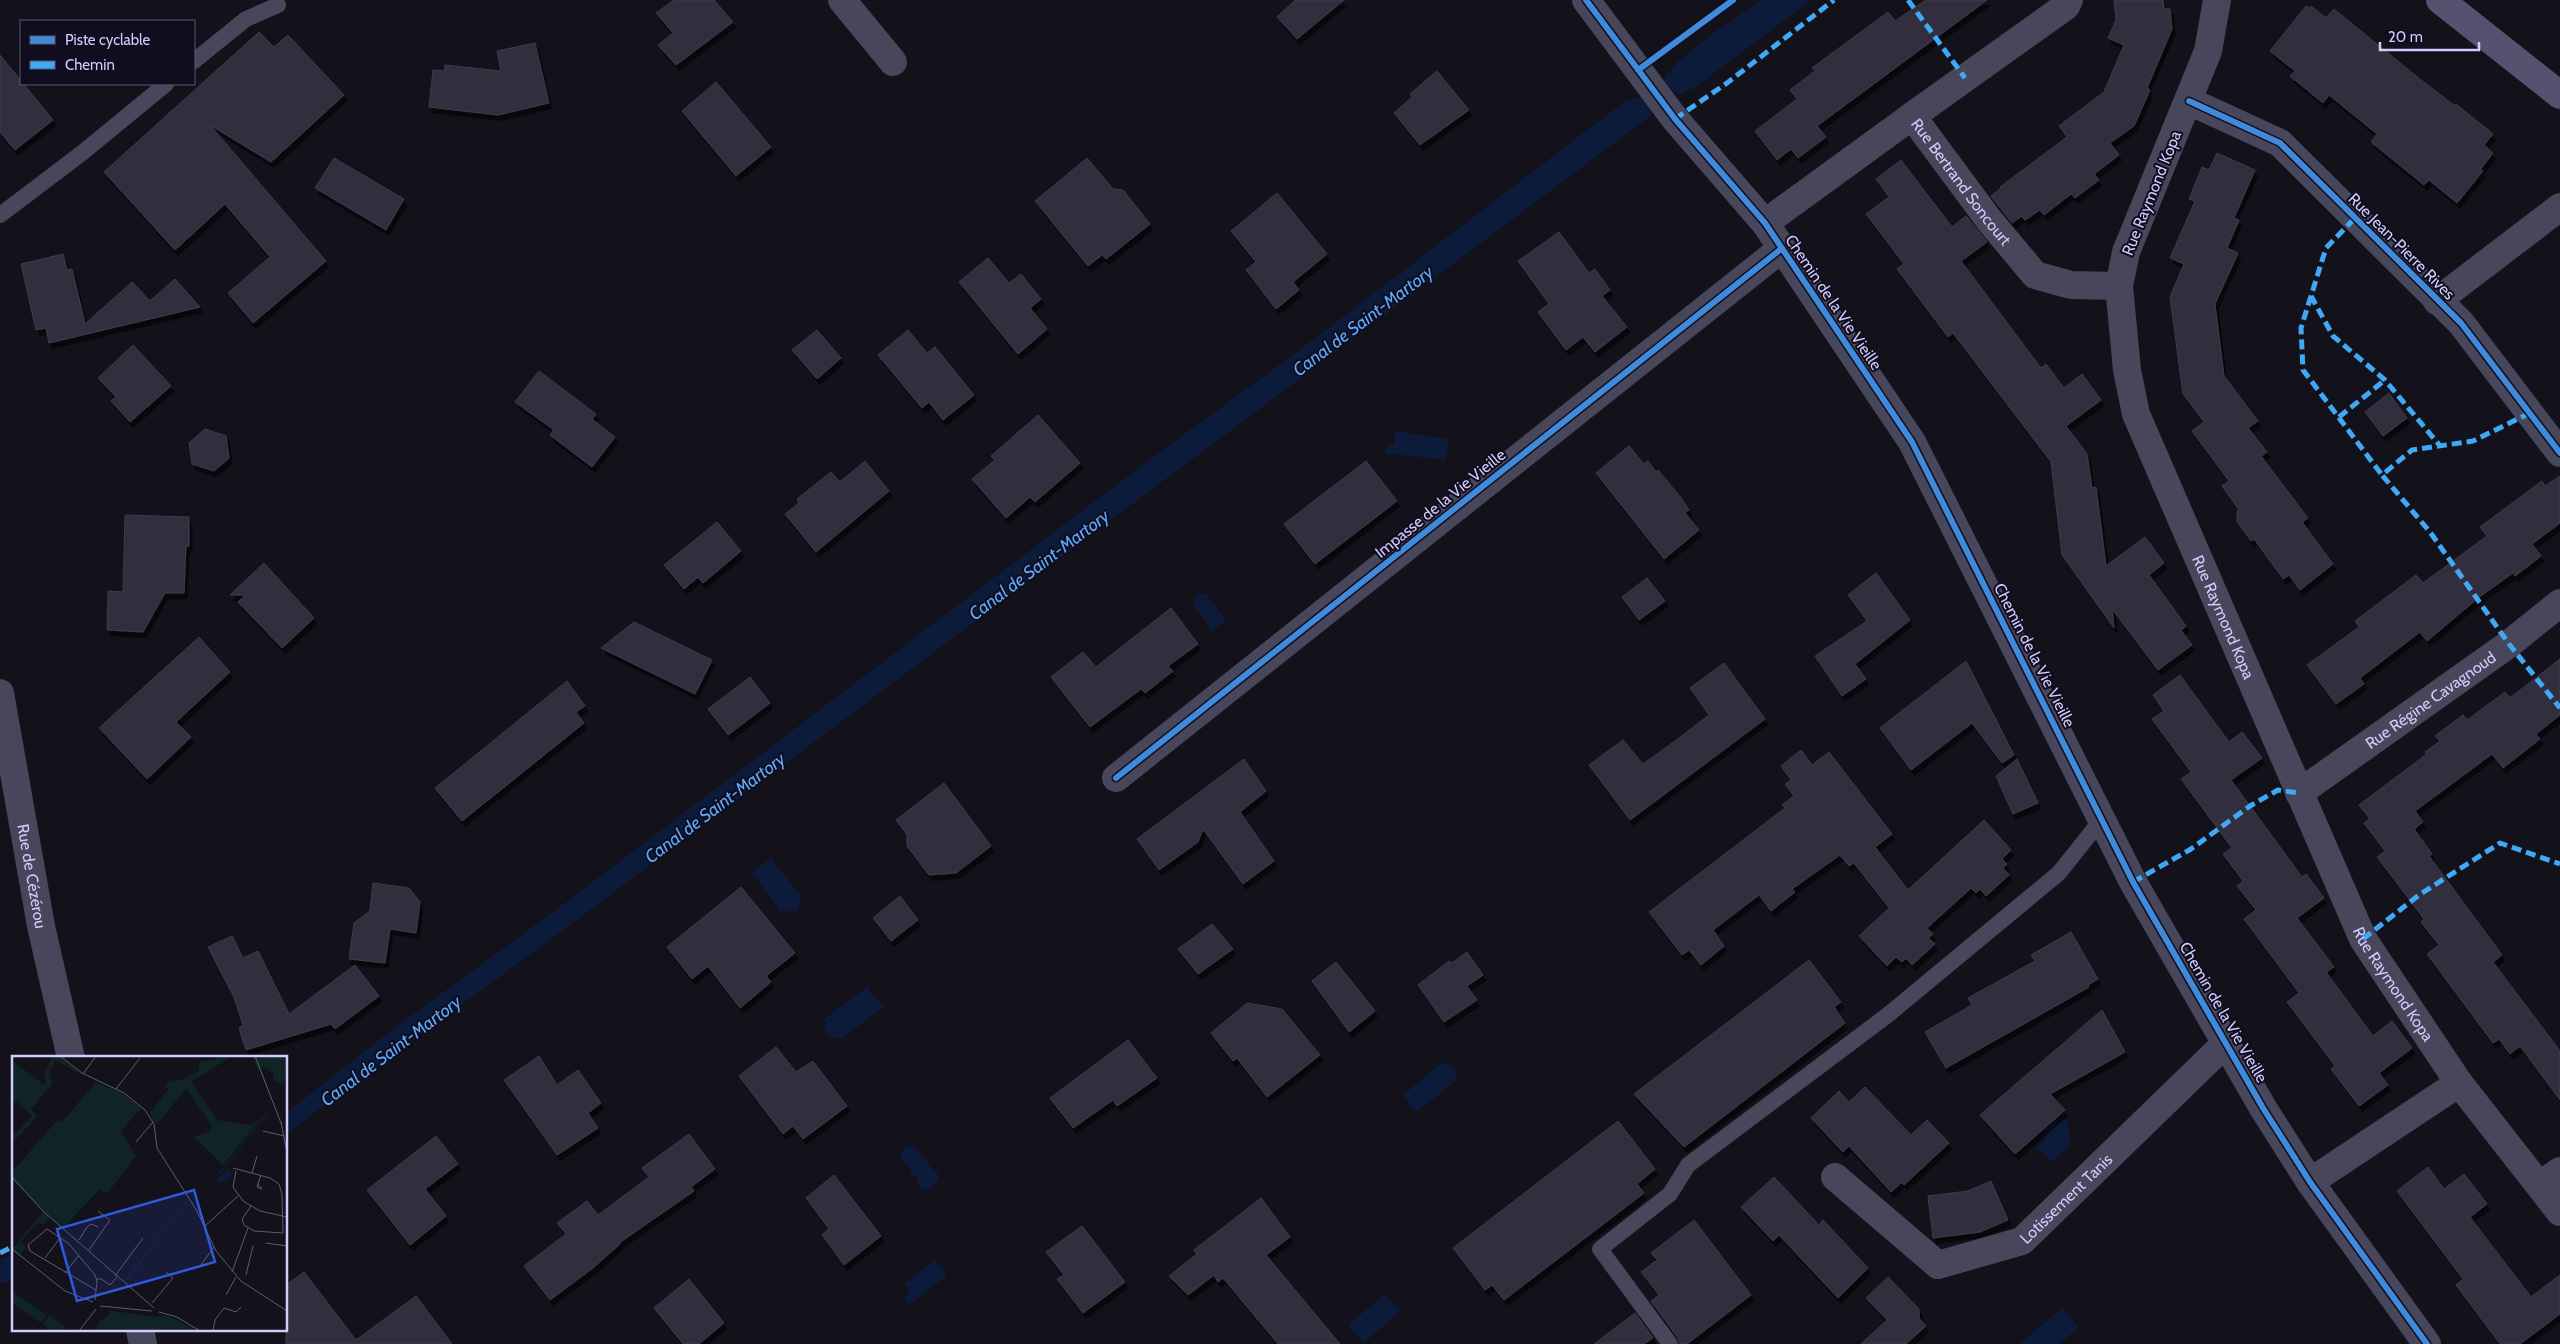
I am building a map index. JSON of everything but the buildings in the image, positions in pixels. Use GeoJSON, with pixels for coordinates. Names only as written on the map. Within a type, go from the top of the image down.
{"type":"FeatureCollection","features":[{"type":"Feature","properties":{"kind":"main road"},"geometry":{"type":"LineString","coordinates":[[2440,0],[2560,94]]}},
{"type":"Feature","properties":{"kind":"street"},"geometry":{"type":"LineString","coordinates":[[842,0],[893,62]]}},
{"type":"Feature","properties":{"kind":"street","name":"Chemin de la Vie Vieille"},"geometry":{"type":"LineString","coordinates":[[1586,0],[1658,96],[1765,223],[1912,442],[2133,882],[2263,1108],[2310,1182],[2427,1344]]}},
{"type":"Feature","properties":{"kind":"street"},"geometry":{"type":"LineString","coordinates":[[1912,116],[2066,6],[2069,0]]}},
{"type":"Feature","properties":{"kind":"street","name":"Rue Raymond Kopa"},"geometry":{"type":"LineString","coordinates":[[2216,0],[2208,52],[2126,252],[2118,286],[2127,370],[2136,414],[2363,939],[2460,1083],[2550,1178],[2560,1212]]}},
{"type":"Feature","properties":{"kind":"street","name":"Rue Jean-Pierre Rives"},"geometry":{"type":"LineString","coordinates":[[2189,101],[2280,143],[2461,323],[2560,453]]}},
{"type":"Feature","properties":{"kind":"street","name":"Rue Bertrand Soncourt"},"geometry":{"type":"LineString","coordinates":[[1765,223],[1912,116],[1989,220],[2035,275],[2071,285],[2118,286]]}},
{"type":"Feature","properties":{"kind":"street"},"geometry":{"type":"LineString","coordinates":[[2438,301],[2560,206]]}},
{"type":"Feature","properties":{"kind":"street","name":"Impasse de la Vie Vieille"},"geometry":{"type":"LineString","coordinates":[[1116,778],[1781,249]]}},
{"type":"Feature","properties":{"kind":"street","name":"Rue Régine Cavagnoud"},"geometry":{"type":"LineString","coordinates":[[2299,793],[2509,644],[2560,603]]}},
{"type":"Feature","properties":{"kind":"street","name":"Rue de Cézérou"},"geometry":{"type":"LineString","coordinates":[[0,693],[43,936],[71,1056]]}},
{"type":"Feature","properties":{"kind":"street","name":"Lotissement Tanis"},"geometry":{"type":"LineString","coordinates":[[1835,1177],[1938,1264],[2022,1241],[2226,1044]]}},
{"type":"Feature","properties":{"kind":"street"},"geometry":{"type":"LineString","coordinates":[[2310,1182],[2460,1083]]}},
{"type":"Feature","properties":{"kind":"lane"},"geometry":{"type":"LineString","coordinates":[[195,60],[246,19],[278,5]]}},
{"type":"Feature","properties":{"kind":"lane"},"geometry":{"type":"LineString","coordinates":[[0,215],[82,153],[165,85]]}},
{"type":"Feature","properties":{"kind":"lane"},"geometry":{"type":"LineString","coordinates":[[1670,1344],[1600,1249],[1670,1194],[1688,1165],[1889,1014],[2059,873],[2102,819]]}},
{"type":"Feature","properties":{"kind":"water"},"geometry":{"type":"Polygon","coordinates":[[[1761,0],[1811,0],[1696,87],[1680,94],[1674,93],[1664,81],[1670,71],[1707,38],[1761,0]]]}},
{"type":"Feature","properties":{"kind":"water","name":"Canal de Saint-Martory"},"geometry":{"type":"Polygon","coordinates":[[[1645,96],[1654,107],[1652,115],[570,925],[288,1133],[288,1111],[389,1032],[557,909],[1153,457],[1297,352],[1625,101],[1645,96]]]}},
{"type":"Feature","properties":{"kind":"water"},"geometry":{"type":"Polygon","coordinates":[[[1395,431],[1449,439],[1446,460],[1385,453],[1387,445],[1394,444],[1395,431]]]}},
{"type":"Feature","properties":{"kind":"water"},"geometry":{"type":"Polygon","coordinates":[[[1198,594],[1206,594],[1226,620],[1212,631],[1193,604],[1194,598],[1198,594]]]}},
{"type":"Feature","properties":{"kind":"water"},"geometry":{"type":"Polygon","coordinates":[[[771,858],[801,896],[798,909],[788,912],[785,909],[781,912],[752,873],[771,858]]]}},
{"type":"Feature","properties":{"kind":"water"},"geometry":{"type":"Polygon","coordinates":[[[867,987],[884,1007],[839,1040],[826,1035],[824,1028],[826,1023],[823,1020],[867,987]]]}},
{"type":"Feature","properties":{"kind":"water"},"geometry":{"type":"Polygon","coordinates":[[[1443,1062],[1454,1067],[1457,1080],[1416,1112],[1403,1095],[1443,1062]]]}},
{"type":"Feature","properties":{"kind":"water"},"geometry":{"type":"Polygon","coordinates":[[[2067,1120],[2071,1145],[2052,1162],[2037,1147],[2047,1137],[2040,1124],[2067,1120]]]}},
{"type":"Feature","properties":{"kind":"water"},"geometry":{"type":"Polygon","coordinates":[[[909,1146],[918,1150],[937,1172],[939,1179],[931,1188],[920,1188],[916,1177],[911,1175],[910,1168],[900,1159],[902,1150],[909,1146]]]}},
{"type":"Feature","properties":{"kind":"water"},"geometry":{"type":"Polygon","coordinates":[[[12,1255],[12,1281],[0,1284],[0,1260],[12,1255]]]}},
{"type":"Feature","properties":{"kind":"water"},"geometry":{"type":"Polygon","coordinates":[[[935,1260],[947,1275],[909,1305],[904,1298],[910,1292],[904,1284],[935,1260]]]}},
{"type":"Feature","properties":{"kind":"water"},"geometry":{"type":"Polygon","coordinates":[[[1385,1294],[1400,1311],[1364,1343],[1348,1325],[1385,1294]]]}},
{"type":"Feature","properties":{"kind":"water"},"geometry":{"type":"Polygon","coordinates":[[[2062,1308],[2079,1327],[2059,1344],[2019,1344],[2062,1308]]]}},
{"type":"Feature","properties":{"kind":"marked path"},"geometry":{"type":"LineString","coordinates":[[1675,119],[1727,83],[1834,0]]}},
{"type":"Feature","properties":{"kind":"marked path"},"geometry":{"type":"LineString","coordinates":[[1908,0],[1965,78]]}},
{"type":"Feature","properties":{"kind":"marked path"},"geometry":{"type":"LineString","coordinates":[[2354,219],[2326,248],[2311,296],[2333,336],[2385,380],[2441,447]]}},
{"type":"Feature","properties":{"kind":"marked path"},"geometry":{"type":"LineString","coordinates":[[2311,296],[2301,328],[2303,370],[2382,475]]}},
{"type":"Feature","properties":{"kind":"marked path"},"geometry":{"type":"LineString","coordinates":[[2339,417],[2385,380]]}},
{"type":"Feature","properties":{"kind":"marked path"},"geometry":{"type":"LineString","coordinates":[[2530,413],[2473,441],[2412,450],[2382,475],[2430,532],[2509,644],[2560,708]]}},
{"type":"Feature","properties":{"kind":"marked path"},"geometry":{"type":"LineString","coordinates":[[2133,882],[2191,849],[2250,806],[2278,790],[2299,793]]}},
{"type":"Feature","properties":{"kind":"marked path"},"geometry":{"type":"LineString","coordinates":[[2363,939],[2419,895],[2500,843],[2560,864]]}},
{"type":"Feature","properties":{"kind":"marked path"},"geometry":{"type":"LineString","coordinates":[[0,1253],[12,1247]]}},
{"type":"Feature","properties":{"kind":"cycle path"},"geometry":{"type":"LineString","coordinates":[[1586,0],[1675,119],[1765,223],[1912,442],[2133,882],[2263,1108],[2310,1182],[2427,1344]]}},
{"type":"Feature","properties":{"kind":"cycle path"},"geometry":{"type":"LineString","coordinates":[[1638,70],[1733,0]]}},
{"type":"Feature","properties":{"kind":"cycle path"},"geometry":{"type":"LineString","coordinates":[[2189,101],[2280,143],[2461,323],[2560,453]]}},
{"type":"Feature","properties":{"kind":"cycle path"},"geometry":{"type":"LineString","coordinates":[[1116,778],[1781,249]]}}]}
